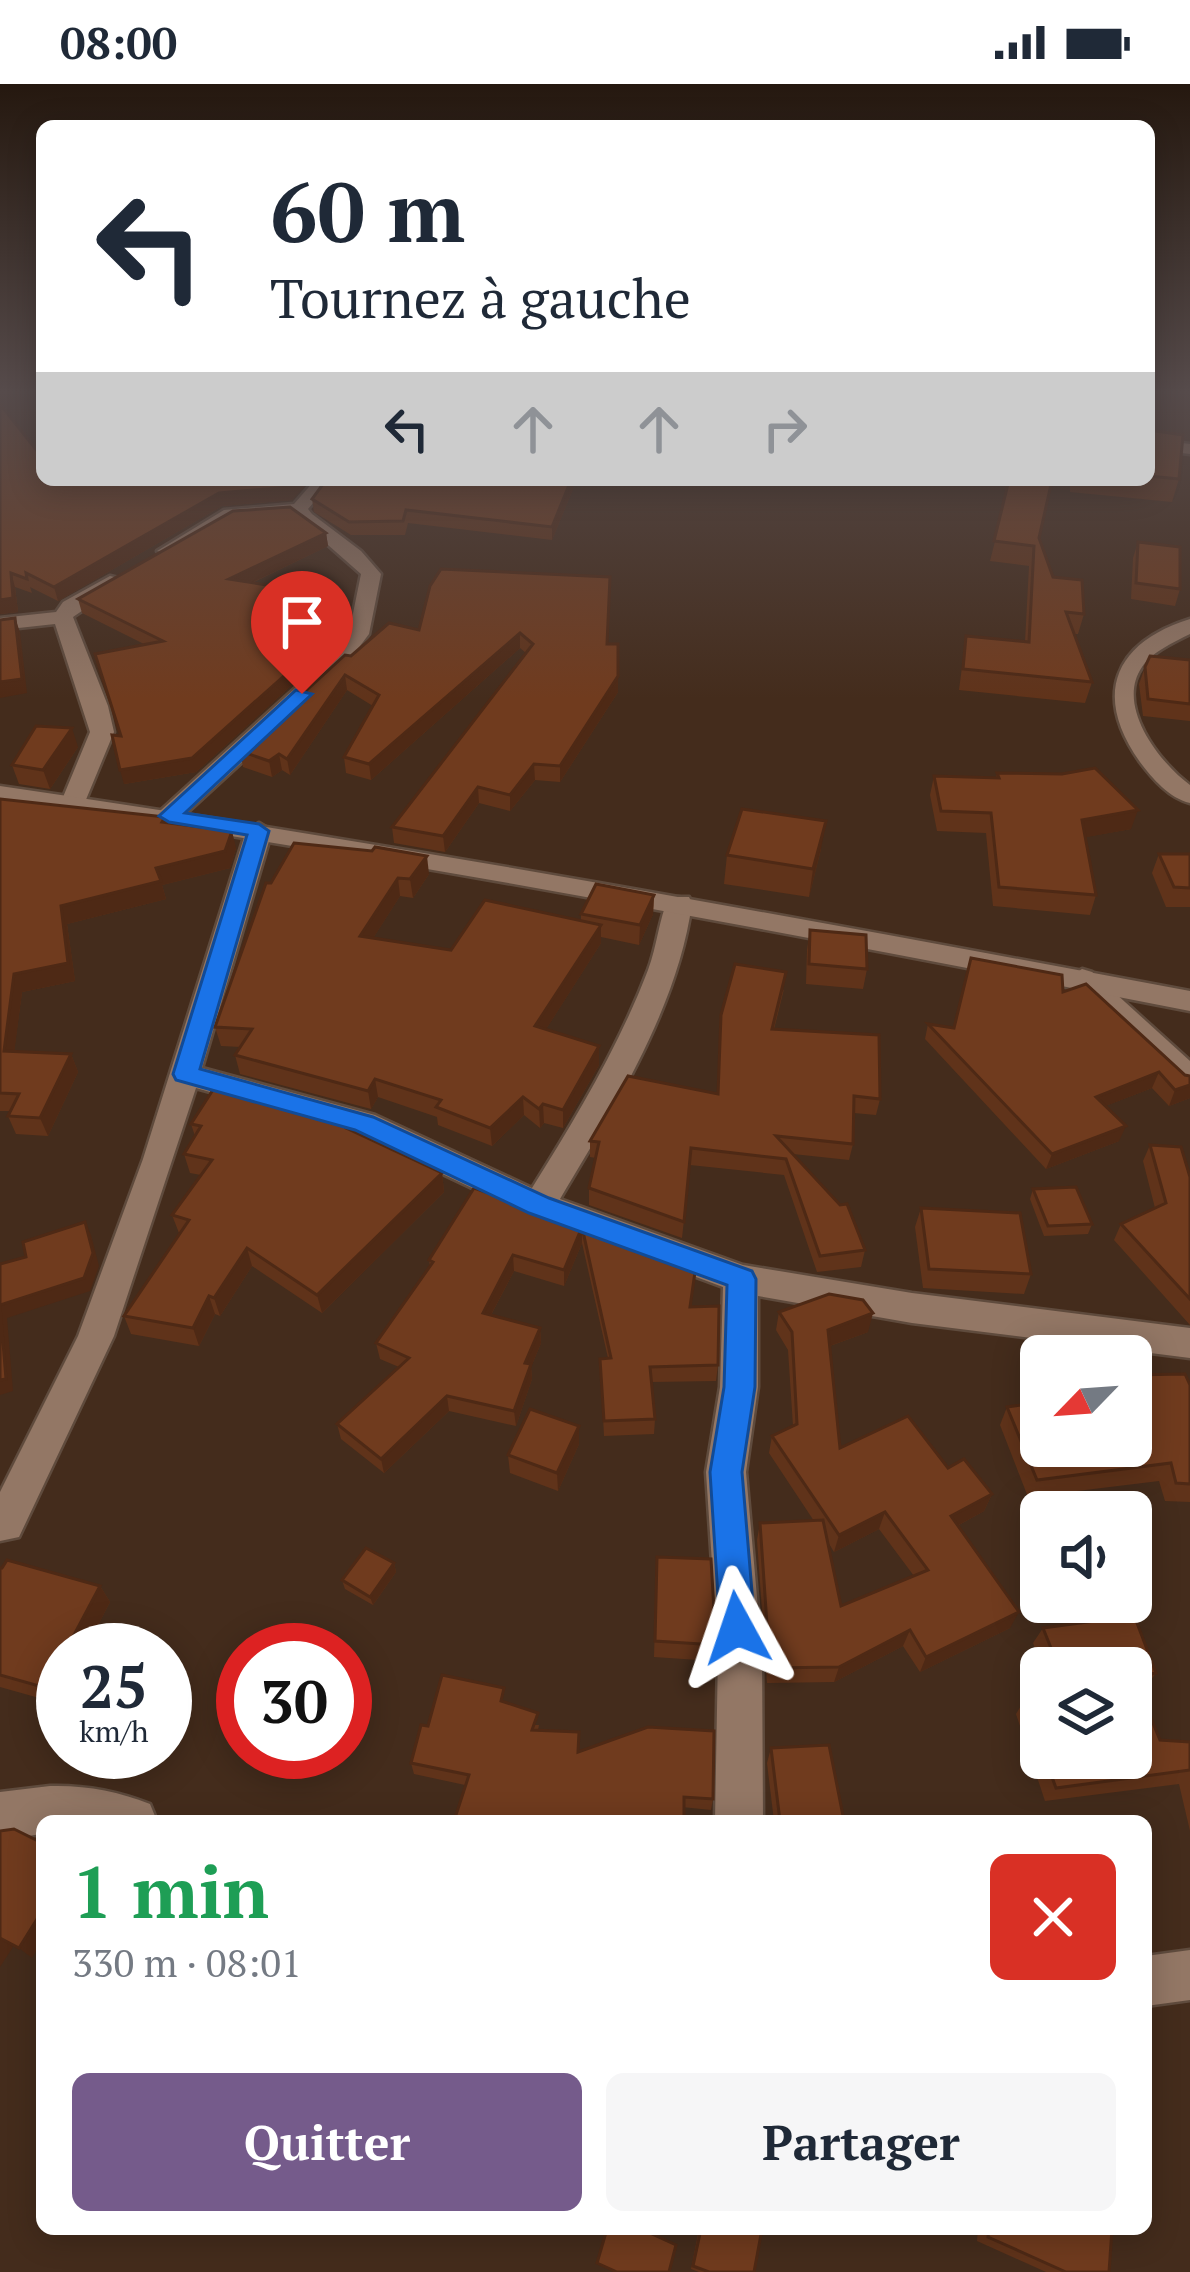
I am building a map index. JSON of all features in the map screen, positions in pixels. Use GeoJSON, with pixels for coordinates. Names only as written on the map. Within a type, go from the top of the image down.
{"type":"FeatureCollection","features":[{"type":"Feature","properties":{"kind":"street"},"geometry":{"type":"LineString","coordinates":[[63,617],[70,606],[230,514],[299,508],[311,495]]}},
{"type":"Feature","properties":{"kind":"street"},"geometry":{"type":"LineString","coordinates":[[169,816],[334,665],[359,634],[371,574],[354,551],[304,518],[299,508]]}},
{"type":"Feature","properties":{"kind":"street"},"geometry":{"type":"LineString","coordinates":[[0,624],[63,617]]}},
{"type":"Feature","properties":{"kind":"street"},"geometry":{"type":"LineString","coordinates":[[63,617],[102,731],[73,802]]}},
{"type":"Feature","properties":{"kind":"street"},"geometry":{"type":"LineString","coordinates":[[1190,625],[1131,665],[1124,681],[1125,700],[1147,759],[1190,796]]}},
{"type":"Feature","properties":{"kind":"street"},"geometry":{"type":"LineString","coordinates":[[0,793],[169,816],[679,903],[1190,1001]]}},
{"type":"Feature","properties":{"kind":"street"},"geometry":{"type":"LineString","coordinates":[[5,1524],[95,1336],[185,1074],[259,831]]}},
{"type":"Feature","properties":{"kind":"street"},"geometry":{"type":"LineString","coordinates":[[539,1205],[636,1027],[679,928],[679,903]]}},
{"type":"Feature","properties":{"kind":"street"},"geometry":{"type":"LineString","coordinates":[[1082,978],[1190,1078]]}},
{"type":"Feature","properties":{"kind":"street"},"geometry":{"type":"LineString","coordinates":[[185,1074],[364,1123],[539,1205],[741,1279],[912,1308],[1190,1343]]}},
{"type":"Feature","properties":{"kind":"street"},"geometry":{"type":"LineString","coordinates":[[740,1815],[740,1654],[726,1472],[739,1387],[741,1279]]}},
{"type":"Feature","properties":{"kind":"street"},"geometry":{"type":"LineString","coordinates":[[0,1816],[50,1807],[117,1815]]}},
{"type":"Feature","properties":{"kind":"street"},"geometry":{"type":"LineString","coordinates":[[1152,1981],[1190,1975]]}},
{"type":"Feature","properties":{"kind":"building"},"geometry":{"type":"Polygon","coordinates":[[[0,495],[215,495],[54,587],[26,573],[27,579],[11,573],[13,598],[0,600],[0,495]]]}},
{"type":"Feature","properties":{"kind":"building"},"geometry":{"type":"Polygon","coordinates":[[[315,495],[565,495],[552,527],[406,510],[403,521],[349,522],[312,499],[315,495]]]}},
{"type":"Feature","properties":{"kind":"building"},"geometry":{"type":"Polygon","coordinates":[[[1005,495],[1049,495],[1039,538],[1053,577],[1082,580],[1084,614],[1066,612],[1092,682],[963,669],[966,636],[1029,642],[1034,546],[994,541],[1005,495]]]}},
{"type":"Feature","properties":{"kind":"building"},"geometry":{"type":"Polygon","coordinates":[[[290,507],[326,533],[229,579],[322,594],[273,641],[313,650],[192,758],[120,770],[112,735],[121,736],[95,654],[163,641],[78,599],[233,511],[290,507]]]}},
{"type":"Feature","properties":{"kind":"building"},"geometry":{"type":"Polygon","coordinates":[[[1138,542],[1180,547],[1180,589],[1136,583],[1138,542]]]}},
{"type":"Feature","properties":{"kind":"building"},"geometry":{"type":"Polygon","coordinates":[[[441,569],[610,577],[607,644],[618,644],[618,676],[560,766],[534,764],[510,795],[478,787],[443,836],[392,827],[533,644],[520,633],[369,764],[344,757],[379,695],[345,675],[287,759],[279,754],[269,761],[240,751],[345,655],[351,656],[389,623],[419,630],[430,586],[441,569]]]}},
{"type":"Feature","properties":{"kind":"building"},"geometry":{"type":"Polygon","coordinates":[[[15,618],[22,679],[0,682],[0,620],[15,618]]]}},
{"type":"Feature","properties":{"kind":"building"},"geometry":{"type":"Polygon","coordinates":[[[1150,656],[1190,660],[1190,704],[1148,699],[1145,667],[1150,656]]]}},
{"type":"Feature","properties":{"kind":"building"},"geometry":{"type":"Polygon","coordinates":[[[36,726],[72,728],[43,770],[12,765],[36,726]]]}},
{"type":"Feature","properties":{"kind":"building"},"geometry":{"type":"Polygon","coordinates":[[[1095,768],[1138,810],[1082,820],[1096,895],[999,887],[991,813],[941,811],[934,776],[999,778],[997,773],[1062,774],[1095,768]]]}},
{"type":"Feature","properties":{"kind":"building"},"geometry":{"type":"Polygon","coordinates":[[[0,799],[165,817],[162,822],[232,831],[225,851],[156,868],[161,881],[61,906],[68,963],[14,974],[4,1051],[71,1054],[40,1118],[8,1116],[19,1094],[0,1093],[0,799]]]}},
{"type":"Feature","properties":{"kind":"building"},"geometry":{"type":"Polygon","coordinates":[[[742,809],[826,821],[813,869],[727,855],[742,809]]]}},
{"type":"Feature","properties":{"kind":"building"},"geometry":{"type":"Polygon","coordinates":[[[294,843],[372,851],[375,847],[427,856],[410,879],[398,878],[360,936],[451,950],[485,900],[601,925],[535,1026],[599,1046],[563,1110],[543,1104],[539,1109],[523,1097],[490,1128],[436,1107],[441,1100],[375,1079],[368,1091],[235,1055],[252,1029],[215,1027],[266,883],[271,883],[294,843]]]}},
{"type":"Feature","properties":{"kind":"building"},"geometry":{"type":"Polygon","coordinates":[[[1159,854],[1190,854],[1190,888],[1174,887],[1159,854]]]}},
{"type":"Feature","properties":{"kind":"building"},"geometry":{"type":"Polygon","coordinates":[[[596,884],[654,895],[640,925],[581,914],[596,884]]]}},
{"type":"Feature","properties":{"kind":"building"},"geometry":{"type":"Polygon","coordinates":[[[810,930],[866,935],[867,969],[809,964],[810,930]]]}},
{"type":"Feature","properties":{"kind":"building"},"geometry":{"type":"Polygon","coordinates":[[[971,958],[1062,975],[1063,992],[1086,984],[1190,1076],[1190,1085],[1175,1090],[1159,1072],[1096,1097],[1126,1126],[1052,1154],[928,1024],[954,1028],[971,958]]]}},
{"type":"Feature","properties":{"kind":"building"},"geometry":{"type":"Polygon","coordinates":[[[735,964],[786,972],[772,1029],[879,1035],[880,1099],[854,1096],[853,1144],[776,1136],[840,1205],[847,1204],[865,1250],[820,1256],[786,1159],[691,1148],[684,1222],[589,1188],[599,1142],[590,1141],[628,1076],[718,1094],[721,1015],[735,964]]]}},
{"type":"Feature","properties":{"kind":"building"},"geometry":{"type":"Polygon","coordinates":[[[218,1082],[349,1118],[346,1128],[442,1173],[317,1295],[247,1248],[214,1298],[209,1296],[193,1328],[124,1316],[189,1220],[172,1215],[212,1160],[184,1154],[201,1126],[191,1124],[218,1082]]]}},
{"type":"Feature","properties":{"kind":"building"},"geometry":{"type":"Polygon","coordinates":[[[1150,1145],[1181,1147],[1190,1177],[1190,1299],[1121,1224],[1166,1203],[1150,1145]]]}},
{"type":"Feature","properties":{"kind":"building"},"geometry":{"type":"Polygon","coordinates":[[[1076,1187],[1092,1224],[1048,1226],[1033,1189],[1076,1187]]]}},
{"type":"Feature","properties":{"kind":"building"},"geometry":{"type":"Polygon","coordinates":[[[474,1188],[696,1265],[690,1307],[719,1306],[718,1365],[650,1367],[655,1419],[604,1421],[600,1359],[611,1358],[582,1227],[564,1270],[513,1255],[483,1313],[540,1328],[525,1363],[531,1364],[514,1411],[447,1396],[381,1459],[337,1424],[409,1358],[376,1343],[433,1262],[429,1260],[474,1188]]]}},
{"type":"Feature","properties":{"kind":"building"},"geometry":{"type":"Polygon","coordinates":[[[921,1208],[1020,1213],[1031,1274],[929,1269],[921,1208]]]}},
{"type":"Feature","properties":{"kind":"building"},"geometry":{"type":"Polygon","coordinates":[[[85,1222],[93,1253],[84,1278],[0,1305],[0,1264],[26,1257],[23,1242],[85,1222]]]}},
{"type":"Feature","properties":{"kind":"building"},"geometry":{"type":"Polygon","coordinates":[[[829,1294],[863,1300],[873,1313],[828,1330],[840,1448],[908,1416],[948,1468],[964,1459],[992,1494],[951,1516],[1019,1612],[926,1657],[910,1630],[839,1667],[770,1668],[760,1523],[823,1520],[841,1606],[928,1570],[885,1512],[839,1535],[772,1436],[797,1424],[792,1332],[779,1312],[829,1294]]]}},
{"type":"Feature","properties":{"kind":"building"},"geometry":{"type":"Polygon","coordinates":[[[0,1306],[6,1379],[0,1380],[0,1306]]]}},
{"type":"Feature","properties":{"kind":"building"},"geometry":{"type":"Polygon","coordinates":[[[1185,1374],[1190,1385],[1190,1484],[1176,1483],[1171,1463],[1152,1465],[1152,1375],[1185,1374]]]}},
{"type":"Feature","properties":{"kind":"building"},"geometry":{"type":"Polygon","coordinates":[[[1020,1405],[1020,1439],[1007,1407],[1020,1405]]]}},
{"type":"Feature","properties":{"kind":"building"},"geometry":{"type":"Polygon","coordinates":[[[530,1409],[579,1426],[557,1473],[508,1455],[530,1409]]]}},
{"type":"Feature","properties":{"kind":"building"},"geometry":{"type":"Polygon","coordinates":[[[1032,1467],[1139,1467],[1037,1480],[1032,1467]]]}},
{"type":"Feature","properties":{"kind":"building"},"geometry":{"type":"Polygon","coordinates":[[[366,1548],[394,1563],[370,1597],[342,1580],[366,1548]]]}},
{"type":"Feature","properties":{"kind":"building"},"geometry":{"type":"Polygon","coordinates":[[[657,1557],[711,1559],[716,1645],[655,1641],[657,1557]]]}},
{"type":"Feature","properties":{"kind":"building"},"geometry":{"type":"Polygon","coordinates":[[[7,1560],[100,1586],[80,1623],[36,1623],[36,1685],[0,1675],[2,1568],[7,1560]]]}},
{"type":"Feature","properties":{"kind":"building"},"geometry":{"type":"Polygon","coordinates":[[[1137,1623],[1146,1647],[1051,1647],[1043,1628],[1137,1623]]]}},
{"type":"Feature","properties":{"kind":"building"},"geometry":{"type":"Polygon","coordinates":[[[442,1675],[504,1688],[501,1701],[538,1713],[532,1730],[579,1732],[578,1752],[648,1727],[714,1731],[713,1799],[684,1797],[684,1815],[456,1815],[469,1775],[411,1763],[421,1725],[428,1726],[442,1675]]]}},
{"type":"Feature","properties":{"kind":"building"},"geometry":{"type":"Polygon","coordinates":[[[1152,1721],[1160,1740],[1190,1742],[1190,1770],[1152,1775],[1152,1721]]]}},
{"type":"Feature","properties":{"kind":"building"},"geometry":{"type":"Polygon","coordinates":[[[829,1745],[843,1815],[779,1815],[771,1748],[829,1745]]]}},
{"type":"Feature","properties":{"kind":"building"},"geometry":{"type":"Polygon","coordinates":[[[1053,1779],[1123,1779],[1056,1788],[1053,1779]]]}},
{"type":"Feature","properties":{"kind":"building"},"geometry":{"type":"Polygon","coordinates":[[[14,1829],[36,1840],[36,1921],[19,1948],[0,1938],[0,1831],[14,1829]]]}},
{"type":"Feature","properties":{"kind":"building"},"geometry":{"type":"Polygon","coordinates":[[[605,2235],[654,2235],[676,2245],[669,2272],[617,2272],[597,2263],[605,2235]]]}},
{"type":"Feature","properties":{"kind":"building"},"geometry":{"type":"Polygon","coordinates":[[[700,2235],[761,2235],[754,2272],[709,2272],[693,2266],[700,2235]]]}},
{"type":"Feature","properties":{"kind":"building"},"geometry":{"type":"Polygon","coordinates":[[[1112,2235],[1109,2272],[1066,2272],[988,2237],[1112,2235]]]}},
{"type":"Feature","properties":{"kind":"route"},"geometry":{"type":"LineString","coordinates":[[302,694],[169,816],[259,831],[185,1074],[364,1123],[539,1205],[741,1279],[739,1387],[726,1472],[737,1628]]}}]}
